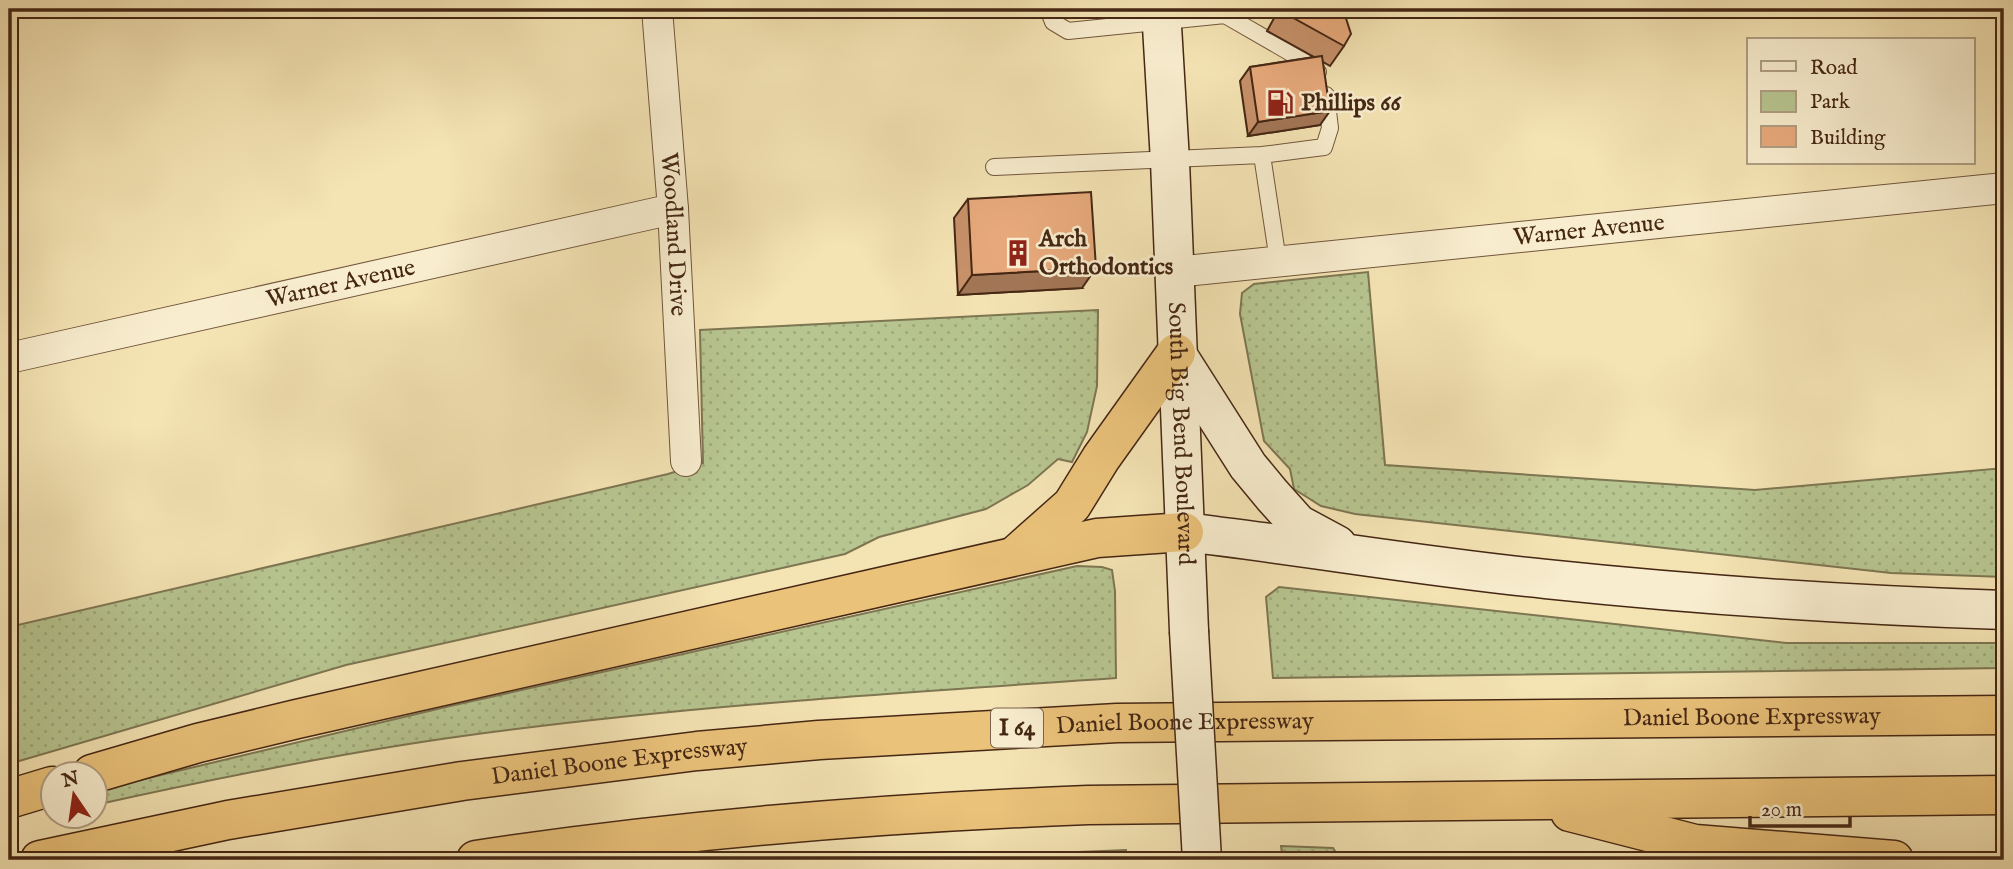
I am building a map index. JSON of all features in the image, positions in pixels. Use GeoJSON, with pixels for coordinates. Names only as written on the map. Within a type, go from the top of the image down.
{"type":"FeatureCollection","features":[{"type":"Feature","properties":{"kind":"highway"},"geometry":{"type":"LineString","coordinates":[[1014,556],[1072,505],[1101,458],[1176,354]]}},
{"type":"Feature","properties":{"kind":"highway"},"geometry":{"type":"LineString","coordinates":[[108,770],[198,743],[297,719],[1014,556],[1097,538],[1184,532]]}},
{"type":"Feature","properties":{"kind":"highway","name":"Daniel Boone Expressway"},"geometry":{"type":"LineString","coordinates":[[40,860],[228,820],[462,781],[596,762],[819,740],[1117,723],[2004,715]]}},
{"type":"Feature","properties":{"kind":"highway"},"geometry":{"type":"LineString","coordinates":[[9,799],[38,790]]}},
{"type":"Feature","properties":{"kind":"highway"},"geometry":{"type":"LineString","coordinates":[[476,860],[728,829],[968,810],[1088,805],[2004,795]]}},
{"type":"Feature","properties":{"kind":"highway"},"geometry":{"type":"LineString","coordinates":[[1517,799],[1695,844],[1894,860]]}},
{"type":"Feature","properties":{"kind":"main road","name":"South Big Bend Boulevard"},"geometry":{"type":"LineString","coordinates":[[1162,15],[1184,532],[1202,860]]}},
{"type":"Feature","properties":{"kind":"main road"},"geometry":{"type":"LineString","coordinates":[[1176,354],[1248,466],[1298,524],[1354,554]]}},
{"type":"Feature","properties":{"kind":"main road"},"geometry":{"type":"LineString","coordinates":[[1184,532],[1544,579],[1680,592],[1891,606],[2004,610]]}},
{"type":"Feature","properties":{"kind":"street","name":"Woodland Drive"},"geometry":{"type":"LineString","coordinates":[[657,9],[673,209],[686,461]]}},
{"type":"Feature","properties":{"kind":"street","name":"Warner Avenue"},"geometry":{"type":"LineString","coordinates":[[1175,272],[2004,188]]}},
{"type":"Feature","properties":{"kind":"street","name":"Warner Avenue"},"geometry":{"type":"LineString","coordinates":[[9,358],[673,209]]}},
{"type":"Feature","properties":{"kind":"lane"},"geometry":{"type":"LineString","coordinates":[[994,167],[1262,155],[1324,147],[1330,128],[1323,75],[1303,60],[1225,15],[1162,15],[1068,31],[1053,22],[1048,9]]}},
{"type":"Feature","properties":{"kind":"lane"},"geometry":{"type":"LineString","coordinates":[[1262,155],[1278,261]]}},
{"type":"Feature","properties":{"kind":"green space"},"geometry":{"type":"Polygon","coordinates":[[[1368,272],[1385,465],[1755,490],[2004,468],[2004,577],[1891,573],[1355,514],[1321,506],[1294,489],[1290,469],[1264,441],[1240,314],[1242,293],[1254,284],[1368,272]]]}},
{"type":"Feature","properties":{"kind":"green space"},"geometry":{"type":"Polygon","coordinates":[[[1098,310],[1097,386],[1087,432],[1072,462],[1058,459],[1028,485],[986,509],[879,537],[845,554],[346,665],[9,764],[9,627],[668,474],[703,463],[700,330],[1098,310]]]}},
{"type":"Feature","properties":{"kind":"green space"},"geometry":{"type":"Polygon","coordinates":[[[1077,566],[1112,570],[1115,591],[1116,678],[789,701],[544,726],[324,758],[108,802],[108,789],[119,785],[450,706],[1077,566]]]}},
{"type":"Feature","properties":{"kind":"green space"},"geometry":{"type":"Polygon","coordinates":[[[1279,587],[1786,643],[2004,643],[2004,668],[1273,678],[1266,597],[1279,587]]]}},
{"type":"Feature","properties":{"kind":"green space"},"geometry":{"type":"Polygon","coordinates":[[[1281,846],[1333,848],[1340,859],[1379,852],[1501,860],[1283,860],[1281,846]]]}},
{"type":"Feature","properties":{"kind":"green space"},"geometry":{"type":"Polygon","coordinates":[[[1126,850],[1127,860],[877,860],[904,859],[1126,850]]]}},
{"type":"Feature","properties":{"kind":"building"},"geometry":{"type":"Polygon","coordinates":[[[1343,9],[1351,34],[1344,46],[1281,11],[1343,9]]]}},
{"type":"Feature","properties":{"kind":"building","name":"Phillips 66"},"geometry":{"type":"Polygon","coordinates":[[[1322,56],[1330,111],[1258,122],[1250,67],[1322,56]]]}},
{"type":"Feature","properties":{"kind":"building","name":"Arch Orthodontics"},"geometry":{"type":"Polygon","coordinates":[[[1091,192],[1096,268],[972,275],[968,199],[1091,192]]]}},
{"type":"Feature","properties":{"kind":"place","name":"Phillips 66"},"geometry":{"type":"Point","coordinates":[1280,103]}},
{"type":"Feature","properties":{"kind":"place","name":"Arch Orthodontics"},"geometry":{"type":"Point","coordinates":[1018,253]}}]}
